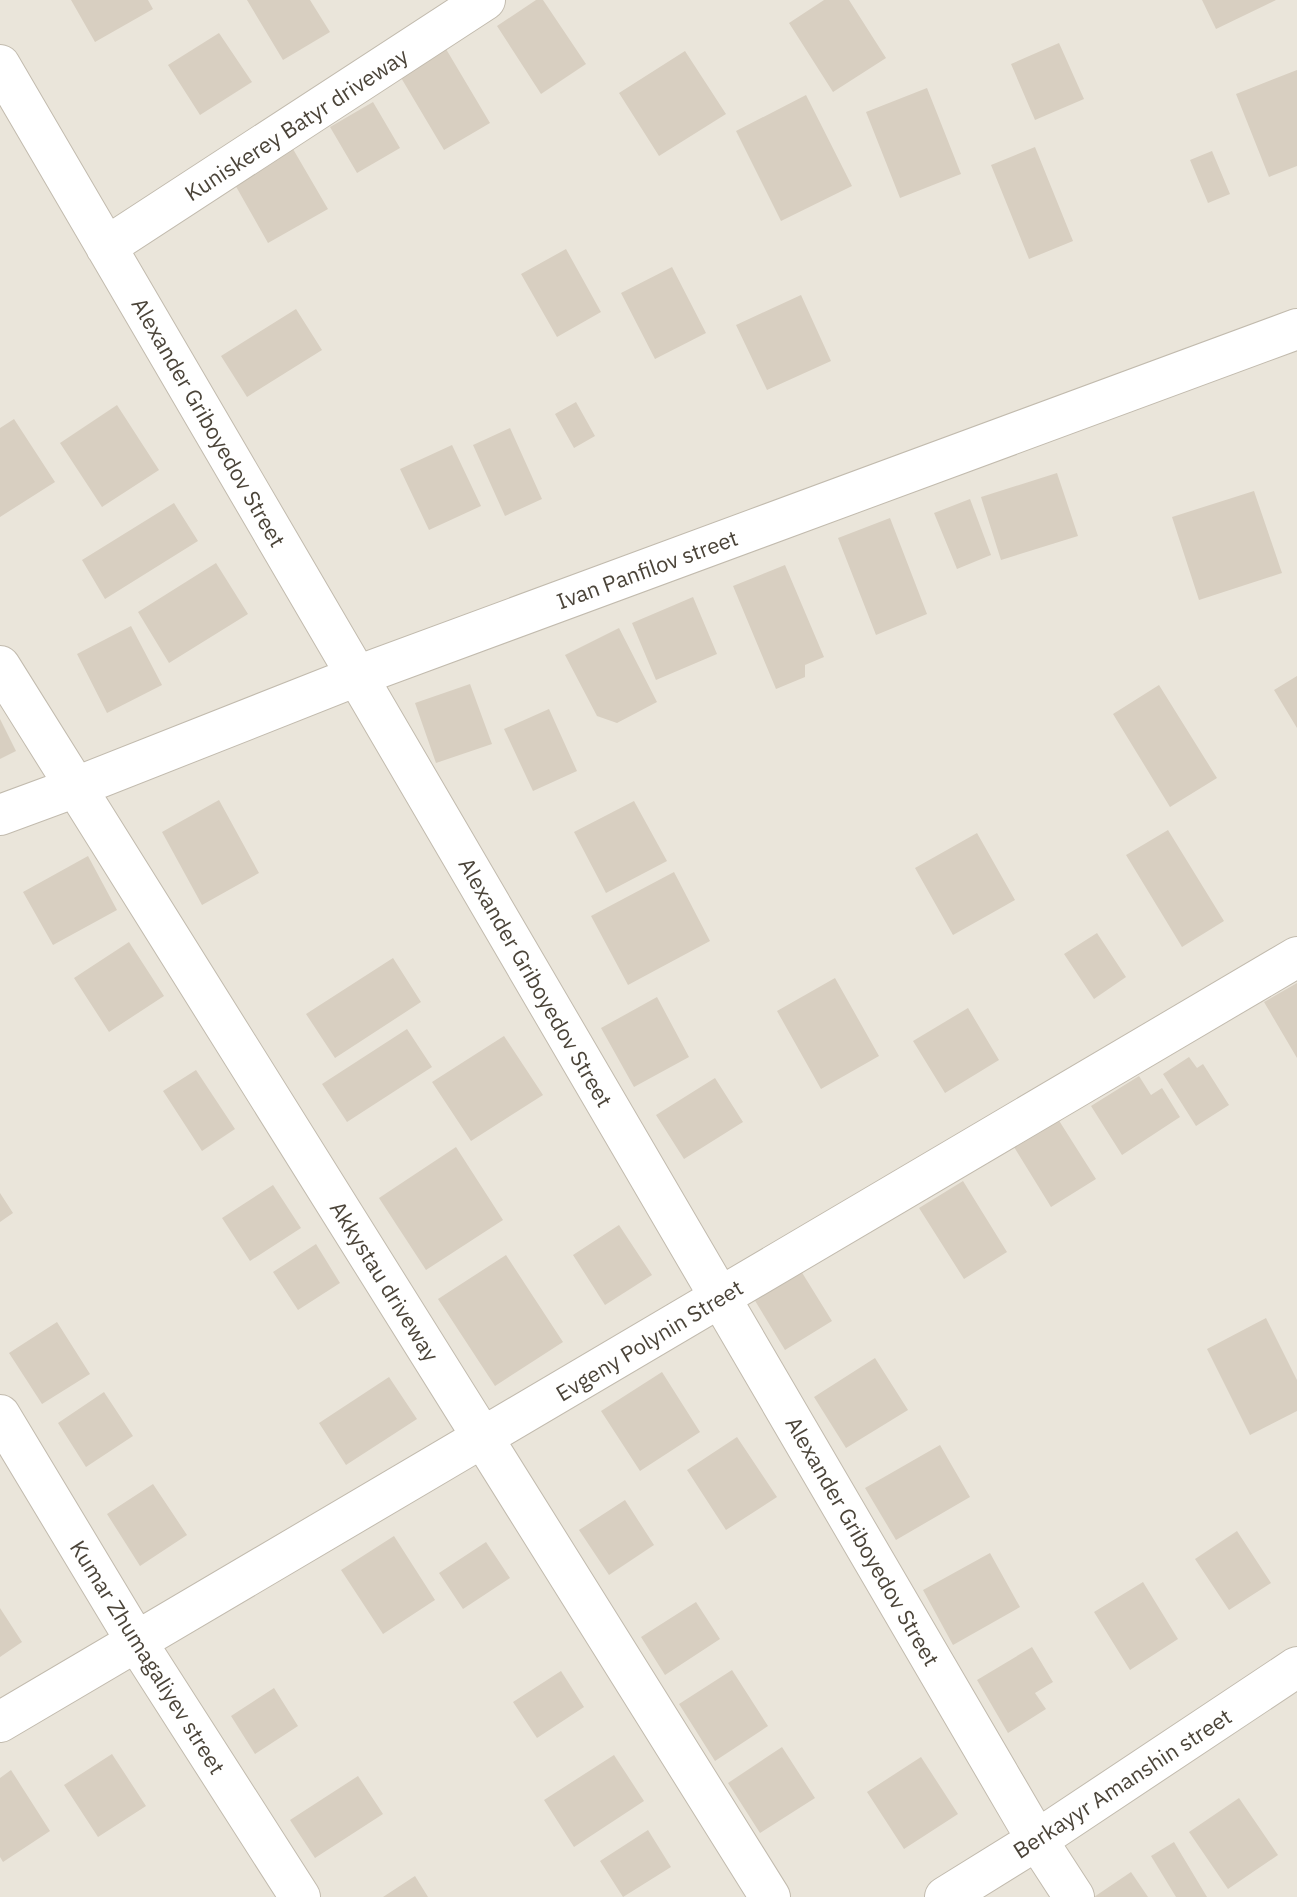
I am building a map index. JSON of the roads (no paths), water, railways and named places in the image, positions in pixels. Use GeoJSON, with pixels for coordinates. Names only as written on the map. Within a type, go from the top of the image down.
{"type":"FeatureCollection","features":[{"type":"Feature","properties":{"kind":"street","name":"Kuniskerey Batyr driveway"},"geometry":{"type":"LineString","coordinates":[[106,247],[485,0]]}},
{"type":"Feature","properties":{"kind":"street","name":"Alexander Griboyedov Street"},"geometry":{"type":"LineString","coordinates":[[0,65],[1037,1840],[1074,1897]]}},
{"type":"Feature","properties":{"kind":"street","name":"Ivan Panfilov street"},"geometry":{"type":"LineString","coordinates":[[0,815],[357,676],[1297,329]]}},
{"type":"Feature","properties":{"kind":"street","name":"Akkystau driveway"},"geometry":{"type":"LineString","coordinates":[[0,666],[770,1897]]}},
{"type":"Feature","properties":{"kind":"street","name":"Evgeny Polynin Street"},"geometry":{"type":"LineString","coordinates":[[0,1722],[1297,957]]}},
{"type":"Feature","properties":{"kind":"street","name":"Kumar Zhumagaliyev street"},"geometry":{"type":"LineString","coordinates":[[0,1415],[136,1641],[300,1897]]}},
{"type":"Feature","properties":{"kind":"street","name":"Berkayyr Amanshin street"},"geometry":{"type":"LineString","coordinates":[[945,1897],[1037,1840],[1297,1667]]}}]}
